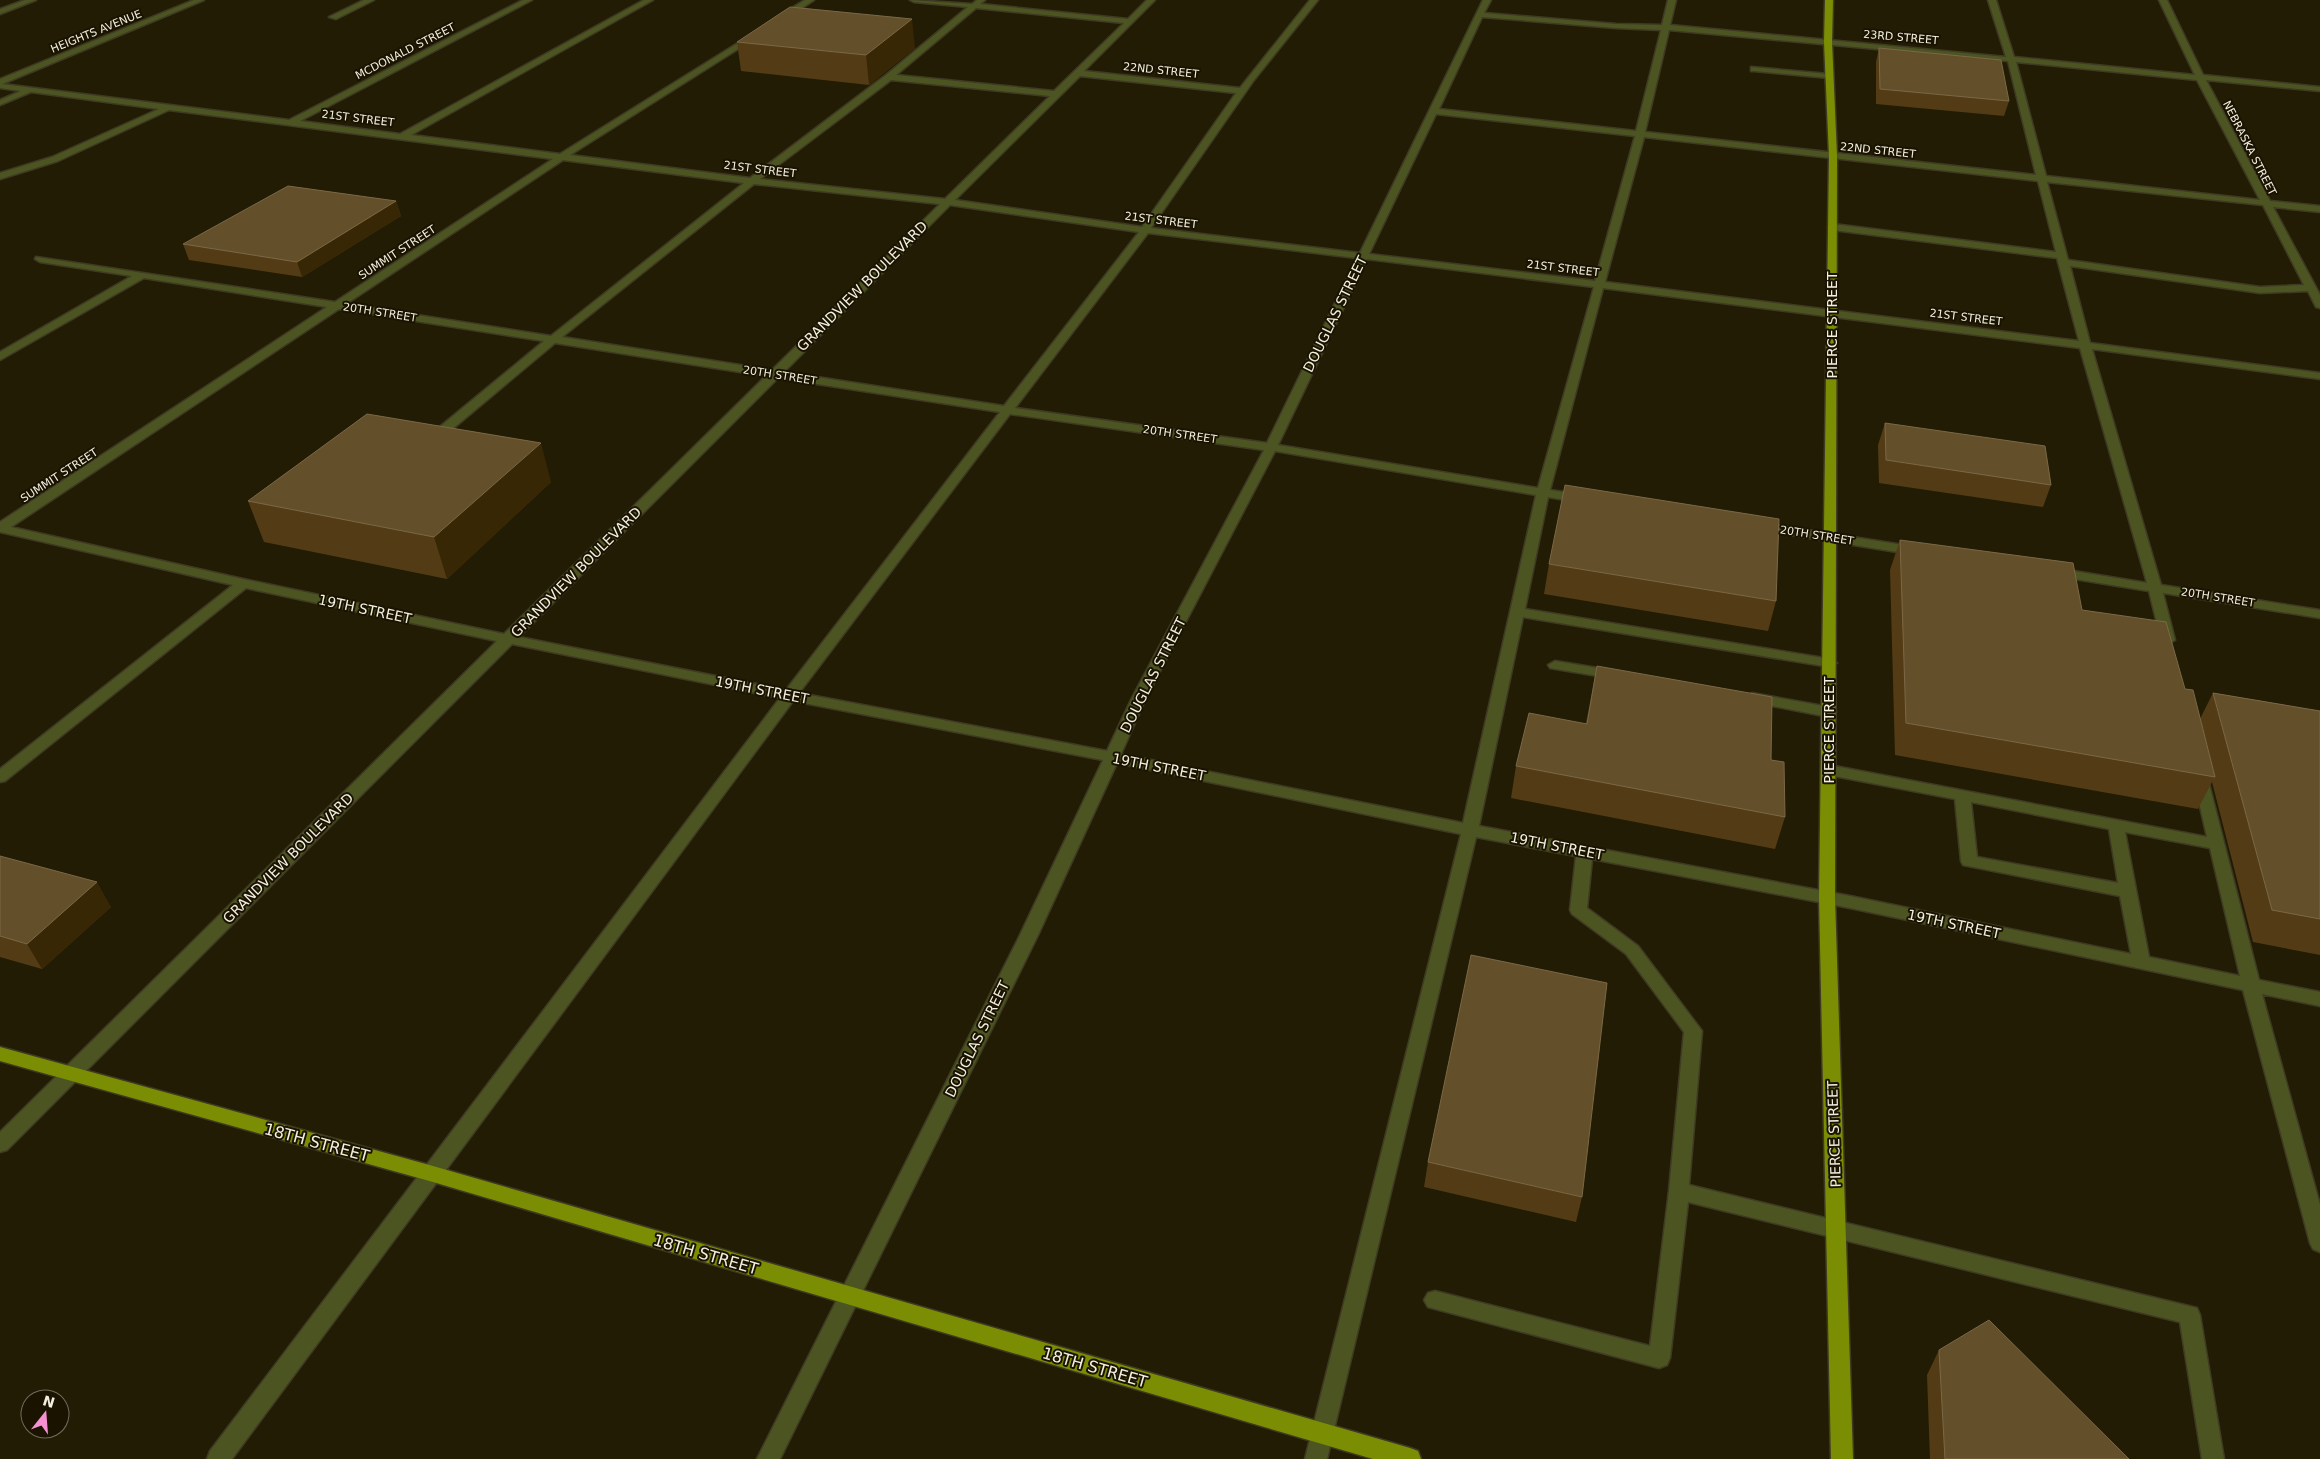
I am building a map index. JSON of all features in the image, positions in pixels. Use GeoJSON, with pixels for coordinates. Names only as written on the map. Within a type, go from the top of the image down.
{"type":"FeatureCollection","features":[{"type":"Feature","properties":{"kind":"main road","name":"PIERCE STREET"},"geometry":{"type":"LineString","coordinates":[[1829,0],[1828,42],[1833,156],[1833,227],[1827,898],[1842,1459]]}},
{"type":"Feature","properties":{"kind":"main road","name":"18TH STREET"},"geometry":{"type":"LineString","coordinates":[[0,1054],[70,1075],[433,1174],[1410,1459]]}},
{"type":"Feature","properties":{"kind":"street"},"geometry":{"type":"LineString","coordinates":[[0,12],[32,0]]}},
{"type":"Feature","properties":{"kind":"street","name":"HEIGHTS AVENUE"},"geometry":{"type":"LineString","coordinates":[[0,82],[200,0]]}},
{"type":"Feature","properties":{"kind":"street"},"geometry":{"type":"LineString","coordinates":[[333,17],[370,0]]}},
{"type":"Feature","properties":{"kind":"street","name":"MCDONALD STREET"},"geometry":{"type":"LineString","coordinates":[[292,122],[528,0]]}},
{"type":"Feature","properties":{"kind":"street"},"geometry":{"type":"LineString","coordinates":[[403,136],[650,0]]}},
{"type":"Feature","properties":{"kind":"street","name":"SUMMIT STREET"},"geometry":{"type":"LineString","coordinates":[[0,528],[563,156],[810,0]]}},
{"type":"Feature","properties":{"kind":"street"},"geometry":{"type":"LineString","coordinates":[[914,0],[977,3],[1130,21]]}},
{"type":"Feature","properties":{"kind":"street","name":"GRANDVIEW BOULEVARD"},"geometry":{"type":"LineString","coordinates":[[0,1144],[1151,0]]}},
{"type":"Feature","properties":{"kind":"street"},"geometry":{"type":"LineString","coordinates":[[218,1459],[790,695],[1145,230],[1241,90],[1314,0]]}},
{"type":"Feature","properties":{"kind":"street","name":"DOUGLAS STREET"},"geometry":{"type":"LineString","coordinates":[[768,1459],[1028,935],[1139,698],[1271,447],[1487,0]]}},
{"type":"Feature","properties":{"kind":"street"},"geometry":{"type":"LineString","coordinates":[[1316,1459],[1470,830],[1543,492],[1640,134],[1672,0]]}},
{"type":"Feature","properties":{"kind":"street"},"geometry":{"type":"LineString","coordinates":[[1992,0],[2011,59],[2085,345],[2155,587],[2171,654]]}},
{"type":"Feature","properties":{"kind":"street","name":"NEBRASKA STREET"},"geometry":{"type":"LineString","coordinates":[[2163,0],[2200,77],[2320,305]]}},
{"type":"Feature","properties":{"kind":"street"},"geometry":{"type":"LineString","coordinates":[[440,433],[553,339],[752,181],[889,77],[977,3]]}},
{"type":"Feature","properties":{"kind":"street","name":"23RD STREET"},"geometry":{"type":"LineString","coordinates":[[1480,15],[1664,29],[1681,28],[1734,36],[1828,42],[2320,89]]}},
{"type":"Feature","properties":{"kind":"street"},"geometry":{"type":"LineString","coordinates":[[1754,69],[1829,76]]}},
{"type":"Feature","properties":{"kind":"street","name":"22ND STREET"},"geometry":{"type":"LineString","coordinates":[[1078,73],[1241,90]]}},
{"type":"Feature","properties":{"kind":"street"},"geometry":{"type":"LineString","coordinates":[[889,77],[1056,94]]}},
{"type":"Feature","properties":{"kind":"street","name":"21ST STREET"},"geometry":{"type":"LineString","coordinates":[[0,86],[752,181],[946,202],[1145,230],[1362,257],[1832,312],[2320,376]]}},
{"type":"Feature","properties":{"kind":"street"},"geometry":{"type":"LineString","coordinates":[[0,103],[29,91]]}},
{"type":"Feature","properties":{"kind":"street"},"geometry":{"type":"LineString","coordinates":[[0,176],[55,159],[169,107]]}},
{"type":"Feature","properties":{"kind":"street","name":"22ND STREET"},"geometry":{"type":"LineString","coordinates":[[1434,111],[2320,209]]}},
{"type":"Feature","properties":{"kind":"street"},"geometry":{"type":"LineString","coordinates":[[1833,227],[2062,259],[2244,288],[2260,290],[2311,288]]}},
{"type":"Feature","properties":{"kind":"street","name":"20TH STREET"},"geometry":{"type":"LineString","coordinates":[[40,259],[1006,410],[1271,447],[1591,500]]}},
{"type":"Feature","properties":{"kind":"street"},"geometry":{"type":"LineString","coordinates":[[0,356],[142,275]]}},
{"type":"Feature","properties":{"kind":"street","name":"20TH STREET"},"geometry":{"type":"LineString","coordinates":[[1744,524],[1929,553]]}},
{"type":"Feature","properties":{"kind":"street","name":"19TH STREET"},"geometry":{"type":"LineString","coordinates":[[0,528],[243,583],[509,639],[1112,757],[1470,830],[1827,898],[2320,999]]}},
{"type":"Feature","properties":{"kind":"street","name":"20TH STREET"},"geometry":{"type":"LineString","coordinates":[[2047,571],[2320,614]]}},
{"type":"Feature","properties":{"kind":"street"},"geometry":{"type":"LineString","coordinates":[[0,777],[243,583]]}},
{"type":"Feature","properties":{"kind":"street"},"geometry":{"type":"LineString","coordinates":[[1517,612],[1830,663]]}},
{"type":"Feature","properties":{"kind":"street"},"geometry":{"type":"LineString","coordinates":[[1556,665],[1634,678]]}},
{"type":"Feature","properties":{"kind":"street"},"geometry":{"type":"LineString","coordinates":[[1741,697],[1829,712]]}},
{"type":"Feature","properties":{"kind":"street"},"geometry":{"type":"LineString","coordinates":[[2197,758],[2252,985],[2320,1243]]}},
{"type":"Feature","properties":{"kind":"street"},"geometry":{"type":"LineString","coordinates":[[1829,770],[2217,844]]}},
{"type":"Feature","properties":{"kind":"street"},"geometry":{"type":"LineString","coordinates":[[1963,797],[1969,861],[2127,891]]}},
{"type":"Feature","properties":{"kind":"street"},"geometry":{"type":"LineString","coordinates":[[2116,825],[2141,962]]}},
{"type":"Feature","properties":{"kind":"street"},"geometry":{"type":"LineString","coordinates":[[1435,1300],[1658,1358],[1679,1191],[1693,1031],[1632,950],[1578,910],[1585,852]]}},
{"type":"Feature","properties":{"kind":"street"},"geometry":{"type":"LineString","coordinates":[[1679,1191],[2189,1315],[2213,1459]]}},
{"type":"Feature","properties":{"kind":"building"},"geometry":{"type":"Polygon","coordinates":[[[790,7],[912,19],[866,55],[737,42],[790,7]]]}},
{"type":"Feature","properties":{"kind":"building"},"geometry":{"type":"Polygon","coordinates":[[[1879,48],[2001,60],[2009,101],[1880,89],[1879,48]]]}},
{"type":"Feature","properties":{"kind":"building"},"geometry":{"type":"Polygon","coordinates":[[[288,186],[396,201],[297,262],[183,244],[288,186]]]}},
{"type":"Feature","properties":{"kind":"building"},"geometry":{"type":"Polygon","coordinates":[[[367,414],[541,443],[434,537],[248,501],[367,414]]]}},
{"type":"Feature","properties":{"kind":"building"},"geometry":{"type":"Polygon","coordinates":[[[1885,423],[2045,446],[2051,485],[1886,460],[1885,423]]]}},
{"type":"Feature","properties":{"kind":"building"},"geometry":{"type":"Polygon","coordinates":[[[1565,485],[1779,519],[1776,601],[1549,564],[1565,485]]]}},
{"type":"Feature","properties":{"kind":"building"},"geometry":{"type":"Polygon","coordinates":[[[1900,540],[2073,563],[2082,610],[2166,622],[2185,689],[2193,690],[2215,777],[1906,723],[1900,540]]]}},
{"type":"Feature","properties":{"kind":"building"},"geometry":{"type":"Polygon","coordinates":[[[1597,666],[1772,697],[1771,760],[1784,762],[1785,817],[1516,766],[1529,713],[1587,724],[1597,666]]]}},
{"type":"Feature","properties":{"kind":"building"},"geometry":{"type":"Polygon","coordinates":[[[2213,693],[2320,711],[2320,919],[2272,910],[2213,693]]]}},
{"type":"Feature","properties":{"kind":"building"},"geometry":{"type":"Polygon","coordinates":[[[0,856],[97,882],[27,944],[0,936],[0,856]]]}},
{"type":"Feature","properties":{"kind":"building"},"geometry":{"type":"Polygon","coordinates":[[[1471,955],[1607,983],[1582,1197],[1428,1162],[1471,955]]]}},
{"type":"Feature","properties":{"kind":"building"},"geometry":{"type":"Polygon","coordinates":[[[1989,1320],[2129,1459],[1945,1459],[1939,1350],[1989,1320]]]}}]}
